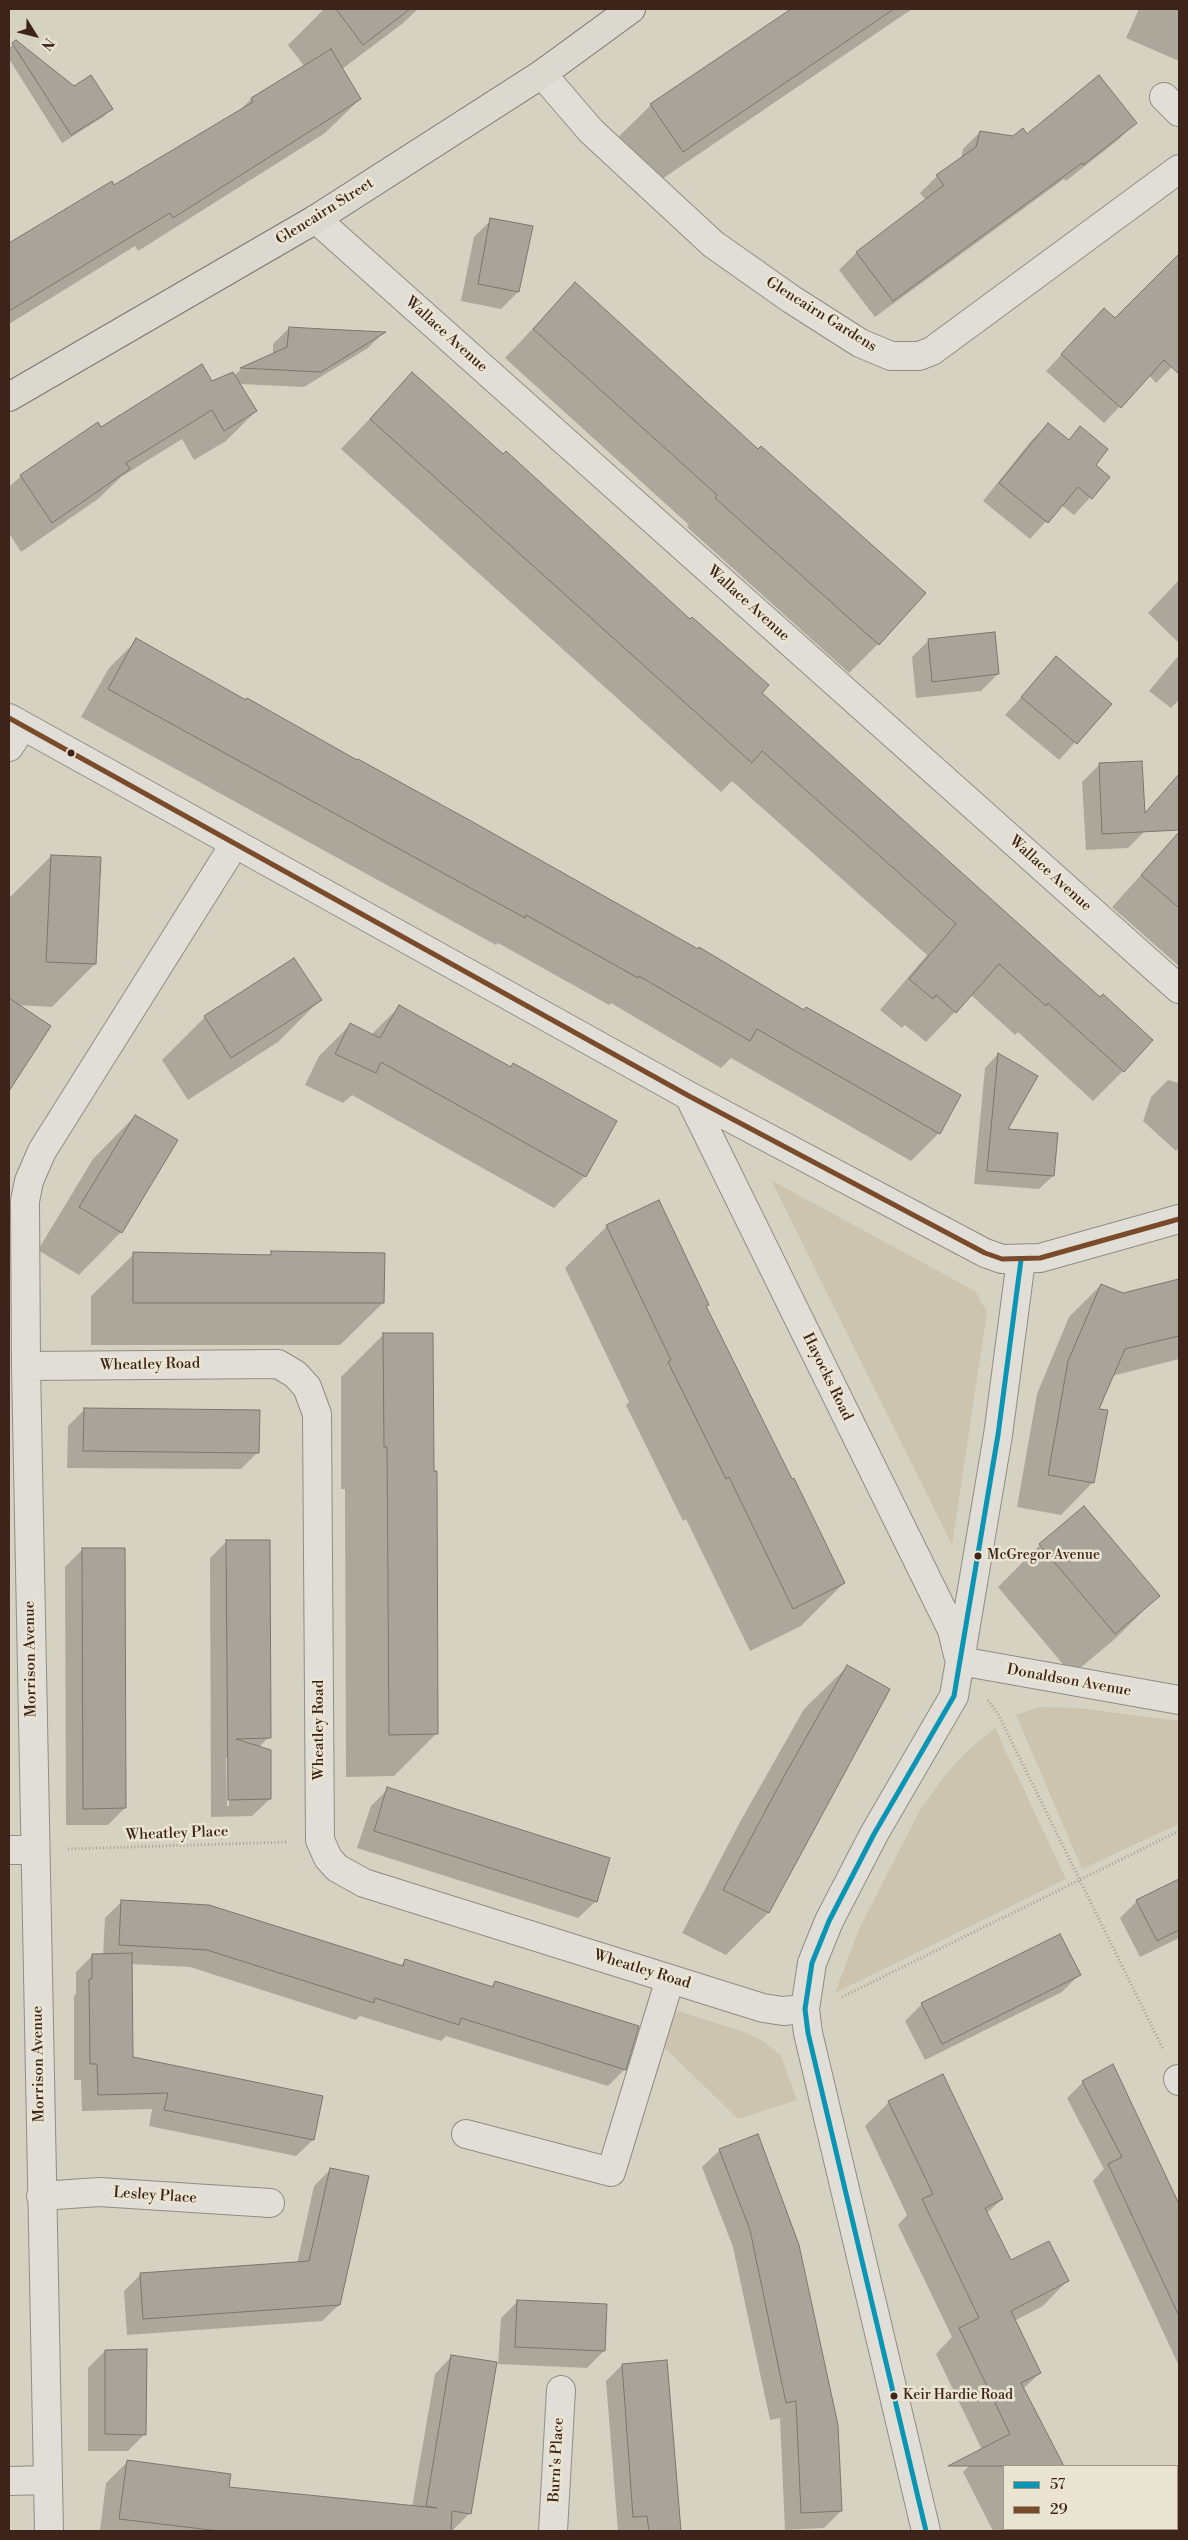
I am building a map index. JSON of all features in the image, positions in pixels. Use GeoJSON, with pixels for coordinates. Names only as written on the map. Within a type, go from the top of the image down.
{"type":"FeatureCollection","features":[{"type":"Feature","properties":{"kind":"main road","name":"Glencairn Street"},"geometry":{"type":"LineString","coordinates":[[9,397],[316,219],[542,74],[631,9]]}},
{"type":"Feature","properties":{"kind":"street","name":"Glencairn Gardens"},"geometry":{"type":"LineString","coordinates":[[542,74],[591,131],[713,244],[791,299],[852,338],[891,356],[919,356],[932,351],[1179,169]]}},
{"type":"Feature","properties":{"kind":"street","name":"Wallace Avenue"},"geometry":{"type":"LineString","coordinates":[[316,219],[1179,989]]}},
{"type":"Feature","properties":{"kind":"street"},"geometry":{"type":"LineString","coordinates":[[13,730],[234,845],[689,1096],[985,1253],[1002,1259],[1021,1260],[1054,1255],[1179,1219]]}},
{"type":"Feature","properties":{"kind":"street","name":"Morrison Avenue"},"geometry":{"type":"LineString","coordinates":[[49,2531],[41,2196],[22,1850],[26,1366],[23,1222],[30,1181],[42,1152],[234,845]]}},
{"type":"Feature","properties":{"kind":"street","name":"Hayocks Road"},"geometry":{"type":"LineString","coordinates":[[689,1096],[952,1630],[960,1661]]}},
{"type":"Feature","properties":{"kind":"street","name":"Hayocks Road"},"geometry":{"type":"LineString","coordinates":[[926,2531],[808,2033],[805,2009],[812,1963],[829,1922],[874,1834],[948,1710],[954,1696],[998,1436],[1021,1260]]}},
{"type":"Feature","properties":{"kind":"street","name":"Wheatley Road"},"geometry":{"type":"LineString","coordinates":[[26,1366],[278,1364],[296,1374],[307,1386],[316,1414],[320,1840],[328,1858],[337,1868],[364,1883],[763,2008],[783,2011],[805,2009]]}},
{"type":"Feature","properties":{"kind":"street","name":"Donaldson Avenue"},"geometry":{"type":"LineString","coordinates":[[960,1661],[1179,1700]]}},
{"type":"Feature","properties":{"kind":"street"},"geometry":{"type":"LineString","coordinates":[[466,2134],[611,2172],[670,1979]]}},
{"type":"Feature","properties":{"kind":"street","name":"Lesley Place"},"geometry":{"type":"LineString","coordinates":[[41,2196],[100,2192],[270,2203]]}},
{"type":"Feature","properties":{"kind":"street","name":"Burn's Place"},"geometry":{"type":"LineString","coordinates":[[553,2531],[561,2390]]}},
{"type":"Feature","properties":{"kind":"street"},"geometry":{"type":"LineString","coordinates":[[9,2481],[47,2480]]}},
{"type":"Feature","properties":{"kind":"path"},"geometry":{"type":"LineString","coordinates":[[960,1661],[998,1714],[1078,1880],[1179,2080]]}},
{"type":"Feature","properties":{"kind":"path"},"geometry":{"type":"LineString","coordinates":[[805,2009],[832,2002],[1179,1831]]}},
{"type":"Feature","properties":{"kind":"path","name":"Wheatley Place"},"geometry":{"type":"LineString","coordinates":[[22,1850],[320,1840]]}},
{"type":"Feature","properties":{"kind":"shaded area"},"geometry":{"type":"Polygon","coordinates":[[[771,1180],[975,1291],[987,1312],[952,1545],[771,1180]]]}},
{"type":"Feature","properties":{"kind":"shaded area"},"geometry":{"type":"Polygon","coordinates":[[[1039,1707],[1078,1708],[1179,1721],[1179,1824],[1082,1869],[1016,1715],[1039,1707]]]}},
{"type":"Feature","properties":{"kind":"shaded area"},"geometry":{"type":"Polygon","coordinates":[[[995,1728],[1066,1879],[835,1993],[859,1929],[920,1810],[945,1775],[968,1750],[995,1728]]]}},
{"type":"Feature","properties":{"kind":"shaded area"},"geometry":{"type":"Polygon","coordinates":[[[675,2010],[747,2033],[764,2042],[781,2056],[797,2100],[738,2119],[664,2047],[675,2010]]]}},
{"type":"Feature","properties":{"kind":"building"},"geometry":{"type":"Polygon","coordinates":[[[336,9],[410,9],[363,45],[336,9]]]}},
{"type":"Feature","properties":{"kind":"building"},"geometry":{"type":"Polygon","coordinates":[[[791,9],[894,9],[683,152],[650,104],[791,9]]]}},
{"type":"Feature","properties":{"kind":"building"},"geometry":{"type":"Polygon","coordinates":[[[16,40],[74,86],[91,75],[113,109],[71,135],[12,43],[16,40]]]}},
{"type":"Feature","properties":{"kind":"building"},"geometry":{"type":"Polygon","coordinates":[[[331,49],[361,99],[173,218],[170,213],[9,311],[9,243],[112,181],[114,185],[253,102],[251,98],[331,49]]]}},
{"type":"Feature","properties":{"kind":"building"},"geometry":{"type":"Polygon","coordinates":[[[1099,75],[1137,123],[1083,165],[1082,163],[893,301],[856,252],[944,185],[936,175],[976,147],[980,131],[1013,136],[1023,128],[1027,134],[1099,75]]]}},
{"type":"Feature","properties":{"kind":"building"},"geometry":{"type":"Polygon","coordinates":[[[490,218],[533,226],[519,292],[478,284],[490,218]]]}},
{"type":"Feature","properties":{"kind":"building"},"geometry":{"type":"Polygon","coordinates":[[[1179,254],[1179,374],[1164,360],[1121,408],[1061,354],[1104,308],[1115,318],[1179,254]]]}},
{"type":"Feature","properties":{"kind":"building"},"geometry":{"type":"Polygon","coordinates":[[[575,282],[758,449],[761,446],[926,593],[879,645],[715,498],[717,495],[533,329],[575,282]]]}},
{"type":"Feature","properties":{"kind":"building"},"geometry":{"type":"Polygon","coordinates":[[[289,327],[386,332],[321,372],[240,368],[287,347],[289,327]]]}},
{"type":"Feature","properties":{"kind":"building"},"geometry":{"type":"Polygon","coordinates":[[[202,364],[212,381],[233,372],[257,411],[224,431],[212,410],[126,463],[130,469],[52,523],[20,475],[98,422],[101,427],[202,364]]]}},
{"type":"Feature","properties":{"kind":"building"},"geometry":{"type":"Polygon","coordinates":[[[412,372],[503,454],[506,451],[690,619],[692,617],[769,685],[762,693],[1100,997],[1103,994],[1153,1040],[1124,1072],[1048,1003],[1046,1006],[999,964],[956,1013],[936,995],[933,999],[909,979],[956,924],[762,751],[752,763],[370,419],[412,372]]]}},
{"type":"Feature","properties":{"kind":"building"},"geometry":{"type":"Polygon","coordinates":[[[1048,423],[1069,440],[1080,426],[1108,449],[1096,465],[1110,477],[1092,499],[1078,487],[1048,523],[999,483],[1048,423]]]}},
{"type":"Feature","properties":{"kind":"building"},"geometry":{"type":"Polygon","coordinates":[[[995,632],[999,674],[932,682],[928,639],[995,632]]]}},
{"type":"Feature","properties":{"kind":"building"},"geometry":{"type":"Polygon","coordinates":[[[136,638],[246,700],[247,698],[471,821],[698,949],[699,947],[804,1010],[806,1007],[961,1095],[940,1134],[757,1029],[750,1041],[639,976],[638,978],[526,915],[525,918],[108,689],[136,638]]]}},
{"type":"Feature","properties":{"kind":"building"},"geometry":{"type":"Polygon","coordinates":[[[1056,656],[1112,704],[1077,744],[1021,697],[1056,656]]]}},
{"type":"Feature","properties":{"kind":"building"},"geometry":{"type":"Polygon","coordinates":[[[1142,761],[1145,813],[1179,774],[1179,830],[1102,834],[1099,763],[1142,761]]]}},
{"type":"Feature","properties":{"kind":"building"},"geometry":{"type":"Polygon","coordinates":[[[1179,832],[1179,908],[1141,875],[1179,832]]]}},
{"type":"Feature","properties":{"kind":"building"},"geometry":{"type":"Polygon","coordinates":[[[51,855],[101,857],[96,964],[46,962],[51,855]]]}},
{"type":"Feature","properties":{"kind":"building"},"geometry":{"type":"Polygon","coordinates":[[[294,958],[322,1000],[231,1058],[204,1016],[294,958]]]}},
{"type":"Feature","properties":{"kind":"building"},"geometry":{"type":"Polygon","coordinates":[[[9,998],[51,1026],[9,1091],[9,998]]]}},
{"type":"Feature","properties":{"kind":"building"},"geometry":{"type":"Polygon","coordinates":[[[399,1005],[511,1067],[513,1063],[617,1121],[586,1177],[381,1062],[376,1073],[335,1054],[350,1023],[380,1038],[399,1005]]]}},
{"type":"Feature","properties":{"kind":"building"},"geometry":{"type":"Polygon","coordinates":[[[998,1053],[1038,1076],[1008,1129],[1058,1133],[1054,1176],[987,1171],[998,1053]]]}},
{"type":"Feature","properties":{"kind":"building"},"geometry":{"type":"Polygon","coordinates":[[[135,1115],[178,1140],[122,1233],[79,1207],[135,1115]]]}},
{"type":"Feature","properties":{"kind":"building"},"geometry":{"type":"Polygon","coordinates":[[[659,1200],[709,1305],[706,1306],[792,1479],[794,1478],[845,1583],[793,1609],[729,1477],[726,1479],[668,1362],[671,1360],[606,1225],[659,1200]]]}},
{"type":"Feature","properties":{"kind":"building"},"geometry":{"type":"Polygon","coordinates":[[[271,1251],[385,1253],[384,1303],[133,1303],[133,1252],[271,1255],[271,1251]]]}},
{"type":"Feature","properties":{"kind":"building"},"geometry":{"type":"Polygon","coordinates":[[[1179,1279],[1179,1336],[1125,1349],[1099,1409],[1108,1410],[1094,1483],[1048,1475],[1068,1361],[1101,1284],[1123,1293],[1179,1279]]]}},
{"type":"Feature","properties":{"kind":"building"},"geometry":{"type":"Polygon","coordinates":[[[383,1333],[433,1333],[434,1471],[437,1471],[438,1734],[389,1735],[387,1447],[384,1447],[383,1333]]]}},
{"type":"Feature","properties":{"kind":"building"},"geometry":{"type":"Polygon","coordinates":[[[84,1408],[260,1410],[259,1453],[83,1451],[84,1408]]]}},
{"type":"Feature","properties":{"kind":"building"},"geometry":{"type":"Polygon","coordinates":[[[1084,1506],[1160,1596],[1115,1634],[1039,1544],[1084,1506]]]}},
{"type":"Feature","properties":{"kind":"building"},"geometry":{"type":"Polygon","coordinates":[[[226,1540],[270,1540],[271,1738],[236,1739],[271,1750],[271,1799],[228,1800],[226,1540]]]}},
{"type":"Feature","properties":{"kind":"building"},"geometry":{"type":"Polygon","coordinates":[[[82,1548],[125,1548],[126,1808],[83,1809],[82,1548]]]}},
{"type":"Feature","properties":{"kind":"building"},"geometry":{"type":"Polygon","coordinates":[[[847,1665],[890,1689],[769,1913],[723,1890],[783,1778],[847,1665]]]}},
{"type":"Feature","properties":{"kind":"building"},"geometry":{"type":"Polygon","coordinates":[[[387,1787],[610,1858],[597,1902],[374,1831],[387,1787]]]}},
{"type":"Feature","properties":{"kind":"building"},"geometry":{"type":"Polygon","coordinates":[[[1179,1879],[1179,1930],[1157,1941],[1136,1900],[1179,1879]]]}},
{"type":"Feature","properties":{"kind":"building"},"geometry":{"type":"Polygon","coordinates":[[[121,1900],[209,1905],[403,1966],[405,1959],[493,1987],[495,1981],[639,2026],[626,2070],[461,2018],[459,2025],[375,1998],[374,2003],[207,1950],[119,1945],[121,1900]]]}},
{"type":"Feature","properties":{"kind":"building"},"geometry":{"type":"Polygon","coordinates":[[[1060,1934],[1081,1975],[942,2044],[921,2003],[1060,1934]]]}},
{"type":"Feature","properties":{"kind":"building"},"geometry":{"type":"Polygon","coordinates":[[[132,1953],[133,2057],[323,2096],[314,2140],[164,2110],[168,2093],[98,2095],[97,2064],[90,2064],[89,1979],[92,1979],[92,1954],[132,1953]]]}},
{"type":"Feature","properties":{"kind":"building"},"geometry":{"type":"Polygon","coordinates":[[[1113,2064],[1179,2204],[1179,2316],[1108,2164],[1122,2157],[1082,2081],[1113,2064]]]}},
{"type":"Feature","properties":{"kind":"building"},"geometry":{"type":"Polygon","coordinates":[[[943,2074],[1003,2199],[985,2208],[1011,2260],[1049,2241],[1069,2281],[1011,2311],[1041,2373],[1021,2383],[1063,2465],[948,2466],[1010,2434],[959,2328],[979,2318],[922,2199],[933,2194],[888,2101],[943,2074]]]}},
{"type":"Feature","properties":{"kind":"building"},"geometry":{"type":"Polygon","coordinates":[[[758,2134],[799,2245],[838,2425],[842,2511],[801,2513],[796,2401],[786,2403],[750,2230],[719,2149],[758,2134]]]}},
{"type":"Feature","properties":{"kind":"building"},"geometry":{"type":"Polygon","coordinates":[[[330,2168],[369,2176],[340,2305],[143,2319],[140,2273],[309,2261],[330,2168]]]}},
{"type":"Feature","properties":{"kind":"building"},"geometry":{"type":"Polygon","coordinates":[[[517,2300],[607,2304],[605,2351],[515,2347],[517,2300]]]}},
{"type":"Feature","properties":{"kind":"building"},"geometry":{"type":"Polygon","coordinates":[[[147,2349],[146,2435],[105,2434],[105,2350],[147,2349]]]}},
{"type":"Feature","properties":{"kind":"building"},"geometry":{"type":"Polygon","coordinates":[[[451,2355],[497,2362],[471,2514],[452,2511],[451,2531],[219,2531],[119,2519],[127,2460],[231,2474],[229,2487],[437,2508],[426,2506],[451,2355]]]}},
{"type":"Feature","properties":{"kind":"building"},"geometry":{"type":"Polygon","coordinates":[[[667,2360],[681,2531],[649,2531],[647,2516],[633,2517],[622,2364],[667,2360]]]}},
{"type":"Feature","properties":{"kind":"transit line","name":"29"},"geometry":{"type":"LineString","coordinates":[[9,718],[689,1096],[985,1253],[1002,1259],[1040,1258],[1179,1219]]}},
{"type":"Feature","properties":{"kind":"transit line","name":"57"},"geometry":{"type":"LineString","coordinates":[[926,2531],[808,2033],[805,2009],[812,1963],[829,1921],[874,1834],[954,1696],[998,1435],[1021,1260]]}},
{"type":"Feature","properties":{"kind":"place","name":"McGregor Avenue"},"geometry":{"type":"Point","coordinates":[978,1556]}},
{"type":"Feature","properties":{"kind":"place","name":"Keir Hardie Road"},"geometry":{"type":"Point","coordinates":[894,2396]}}]}
